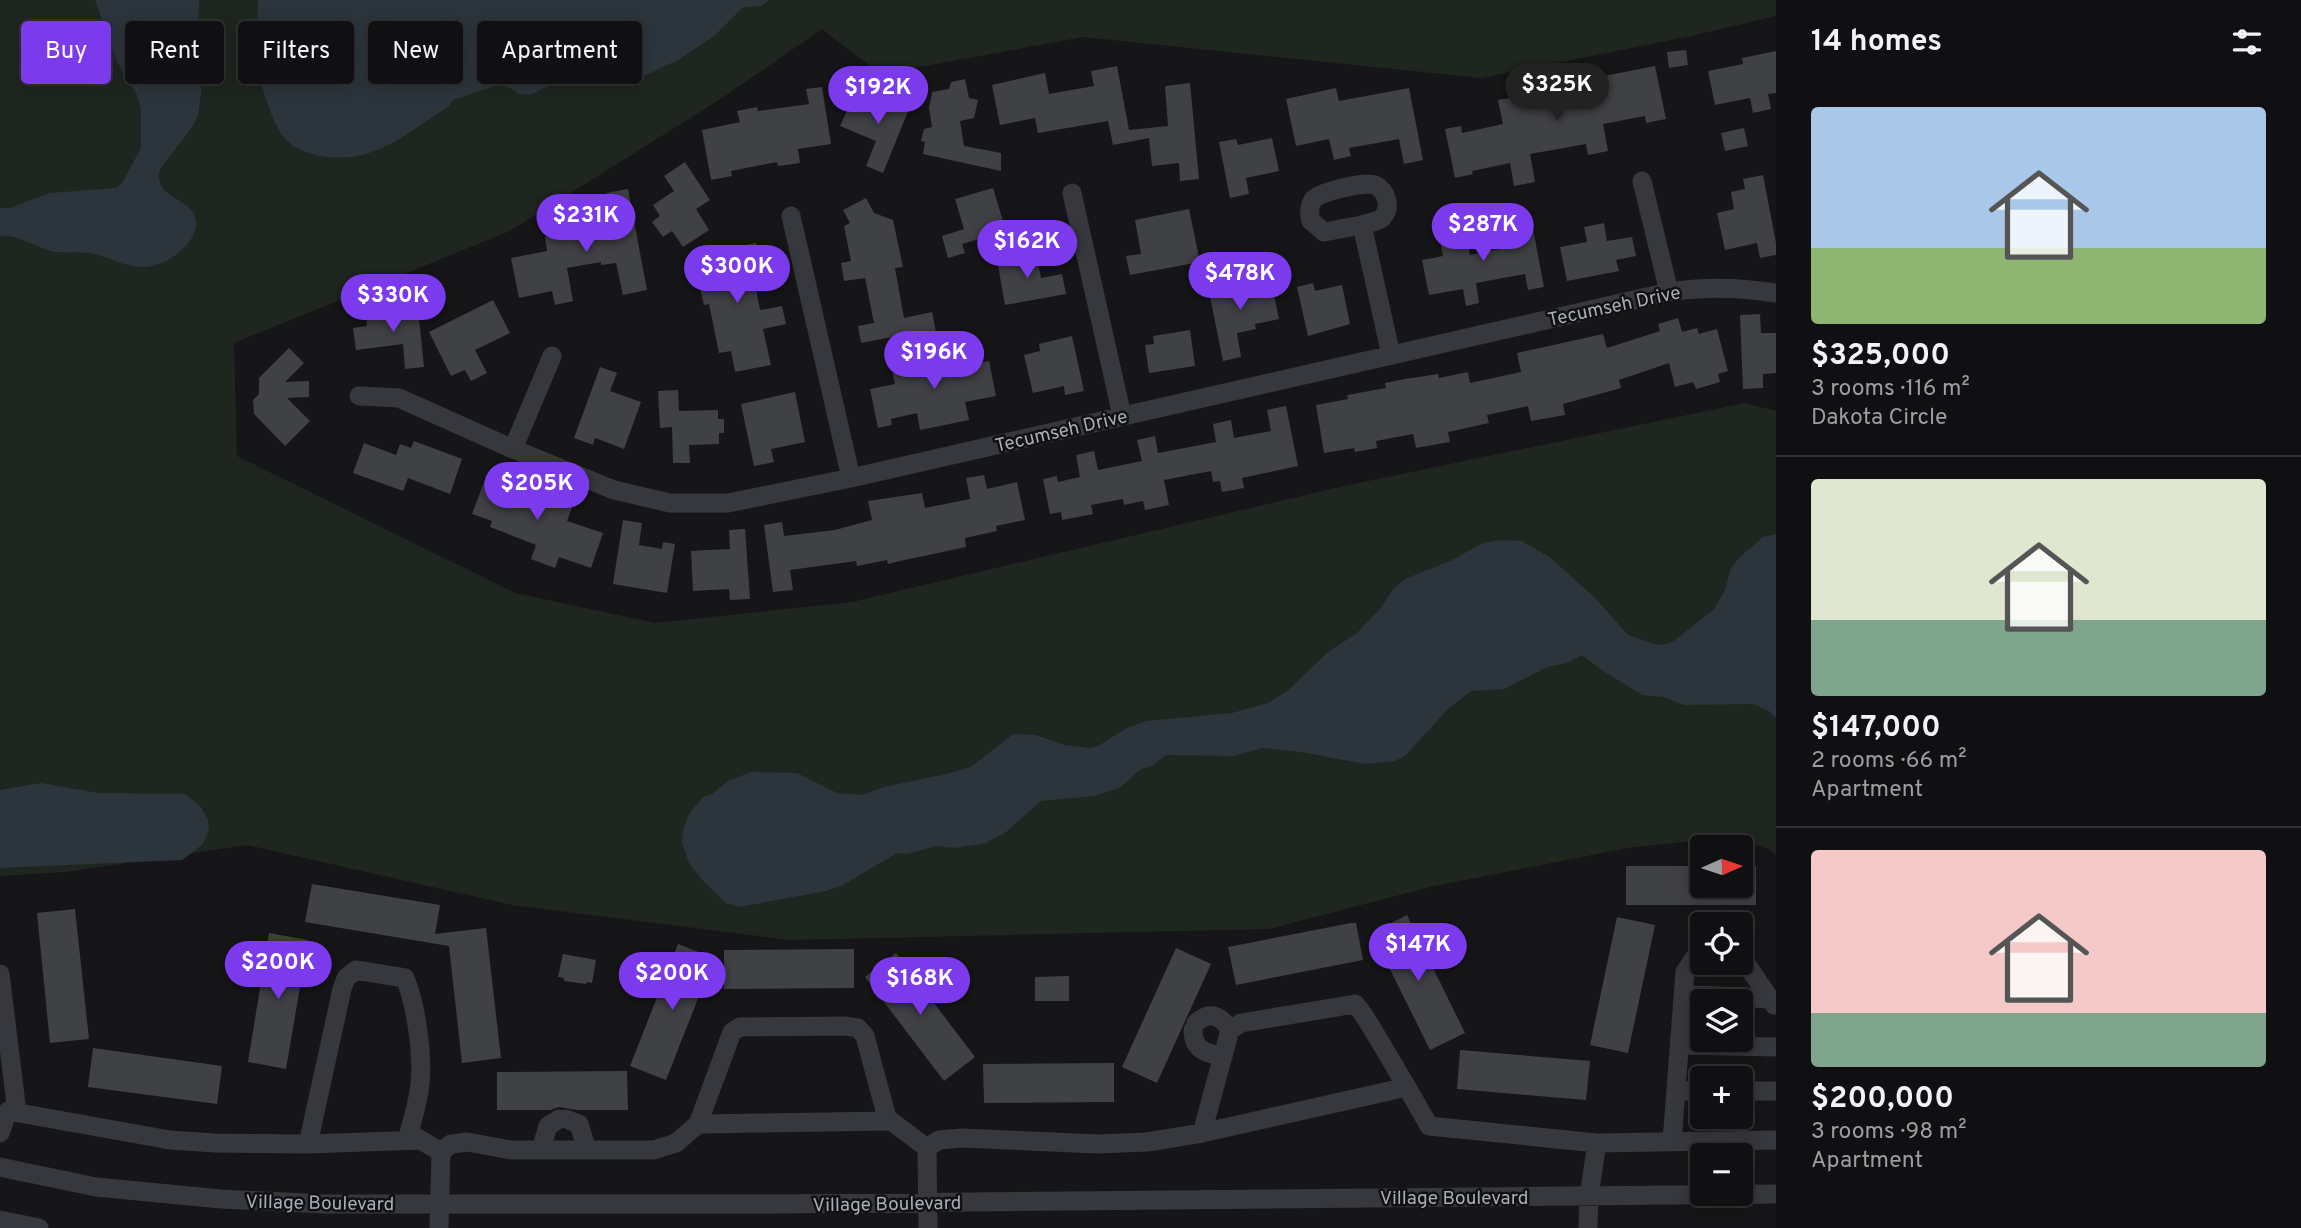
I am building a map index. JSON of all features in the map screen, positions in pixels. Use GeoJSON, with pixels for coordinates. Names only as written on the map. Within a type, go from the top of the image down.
{"type":"FeatureCollection","features":[{"type":"Feature","properties":{"kind":"street"},"geometry":{"type":"LineString","coordinates":[[1642,181],[1669,292]]}},
{"type":"Feature","properties":{"kind":"street"},"geometry":{"type":"LineString","coordinates":[[1072,193],[1122,416]]}},
{"type":"Feature","properties":{"kind":"street"},"geometry":{"type":"LineString","coordinates":[[791,216],[851,478]]}},
{"type":"Feature","properties":{"kind":"street"},"geometry":{"type":"LineString","coordinates":[[1362,225],[1391,355]]}},
{"type":"Feature","properties":{"kind":"street","name":"Tecumseh Drive"},"geometry":{"type":"LineString","coordinates":[[359,396],[400,398],[513,449],[614,490],[670,503],[728,503],[851,478],[1669,292],[1730,287],[1776,293]]}},
{"type":"Feature","properties":{"kind":"street"},"geometry":{"type":"LineString","coordinates":[[513,449],[551,356]]}},
{"type":"Feature","properties":{"kind":"street"},"geometry":{"type":"LineString","coordinates":[[1672,1142],[1685,972],[1690,965]]}},
{"type":"Feature","properties":{"kind":"street"},"geometry":{"type":"LineString","coordinates":[[308,1144],[342,989],[346,978],[356,970],[405,978],[411,992],[421,1060],[420,1084],[409,1133],[441,1153]]}},
{"type":"Feature","properties":{"kind":"street"},"geometry":{"type":"LineString","coordinates":[[0,974],[6,1120],[215,1143],[308,1144],[421,1140]]}},
{"type":"Feature","properties":{"kind":"street"},"geometry":{"type":"LineString","coordinates":[[1753,974],[1773,1004]]}},
{"type":"Feature","properties":{"kind":"street"},"geometry":{"type":"LineString","coordinates":[[1684,994],[1773,1004]]}},
{"type":"Feature","properties":{"kind":"street"},"geometry":{"type":"LineString","coordinates":[[1202,1133],[1230,1030],[1241,1023],[1355,1004],[1362,1011],[1429,1126],[1597,1143],[1776,1140]]}},
{"type":"Feature","properties":{"kind":"street"},"geometry":{"type":"LineString","coordinates":[[1223,1057],[1202,1052],[1196,1045],[1194,1027],[1202,1018],[1216,1016],[1223,1019],[1230,1030]]}},
{"type":"Feature","properties":{"kind":"street"},"geometry":{"type":"LineString","coordinates":[[439,1228],[441,1153],[451,1144],[467,1142],[510,1150],[654,1150],[676,1143],[698,1124],[732,1032],[740,1027],[858,1028],[865,1036],[887,1118],[927,1148]]}},
{"type":"Feature","properties":{"kind":"street"},"geometry":{"type":"LineString","coordinates":[[1680,1045],[1776,1047]]}},
{"type":"Feature","properties":{"kind":"street"},"geometry":{"type":"LineString","coordinates":[[927,1148],[939,1140],[962,1138],[1098,1144],[1147,1142],[1202,1133],[1406,1087]]}},
{"type":"Feature","properties":{"kind":"street"},"geometry":{"type":"LineString","coordinates":[[1676,1091],[1690,1091]]}},
{"type":"Feature","properties":{"kind":"street"},"geometry":{"type":"LineString","coordinates":[[1753,1091],[1776,1091]]}},
{"type":"Feature","properties":{"kind":"street"},"geometry":{"type":"LineString","coordinates":[[541,1150],[548,1126],[563,1119],[579,1124],[587,1150]]}},
{"type":"Feature","properties":{"kind":"street"},"geometry":{"type":"LineString","coordinates":[[698,1124],[891,1121]]}},
{"type":"Feature","properties":{"kind":"street"},"geometry":{"type":"LineString","coordinates":[[1588,1228],[1588,1196],[1597,1143]]}},
{"type":"Feature","properties":{"kind":"street"},"geometry":{"type":"LineString","coordinates":[[927,1148],[928,1228]]}},
{"type":"Feature","properties":{"kind":"street","name":"Village Boulevard"},"geometry":{"type":"LineString","coordinates":[[0,1167],[96,1187],[186,1196],[325,1204],[928,1202],[1776,1194]]}},
{"type":"Feature","properties":{"kind":"street"},"geometry":{"type":"LineString","coordinates":[[0,1220],[40,1228]]}},
{"type":"Feature","properties":{"kind":"shaded area"},"geometry":{"type":"Polygon","coordinates":[[[0,0],[1776,0],[1776,16],[1481,78],[1083,37],[881,74],[822,29],[722,98],[510,231],[234,343],[237,456],[515,593],[655,623],[852,602],[1344,486],[1745,403],[1776,411],[1776,855],[1754,844],[1754,835],[1690,835],[1690,841],[1627,848],[1430,887],[1269,929],[790,940],[512,905],[247,845],[66,872],[0,876],[0,0]]]}},
{"type":"Feature","properties":{"kind":"shaded area"},"geometry":{"type":"Polygon","coordinates":[[[95,0],[199,0],[198,21],[125,21],[125,75],[111,45],[111,21],[102,21],[95,0]]]}},
{"type":"Feature","properties":{"kind":"shaded area"},"geometry":{"type":"Polygon","coordinates":[[[258,0],[769,0],[761,6],[743,7],[713,37],[678,60],[642,77],[642,21],[477,21],[477,84],[552,84],[530,95],[518,94],[510,88],[498,85],[453,100],[448,107],[399,139],[369,153],[348,157],[314,155],[286,140],[271,112],[261,84],[354,84],[354,21],[257,21],[258,0]]]}},
{"type":"Feature","properties":{"kind":"shaded area"},"geometry":{"type":"Polygon","coordinates":[[[130,84],[200,84],[198,115],[193,126],[160,169],[159,180],[162,188],[191,210],[195,217],[193,235],[182,250],[157,265],[139,267],[88,253],[51,251],[20,239],[0,236],[0,208],[10,208],[50,193],[116,188],[122,183],[141,148],[141,109],[130,84]]]}},
{"type":"Feature","properties":{"kind":"shaded area"},"geometry":{"type":"Polygon","coordinates":[[[567,84],[609,84],[593,86],[567,84]]]}},
{"type":"Feature","properties":{"kind":"shaded area"},"geometry":{"type":"Polygon","coordinates":[[[1776,534],[1776,718],[1769,711],[1753,704],[1684,705],[1664,697],[1642,695],[1582,655],[1567,663],[1547,667],[1504,689],[1471,691],[1448,709],[1406,755],[1395,761],[1365,764],[1263,748],[1233,756],[1166,755],[1113,790],[1094,796],[1041,801],[1006,832],[986,843],[955,848],[936,846],[907,854],[897,853],[843,885],[826,891],[739,907],[726,903],[689,863],[682,843],[689,814],[703,797],[712,794],[728,781],[751,772],[797,773],[837,793],[862,795],[884,787],[971,767],[1013,734],[1035,735],[1065,745],[1089,748],[1146,721],[1232,713],[1268,703],[1287,691],[1328,652],[1357,633],[1380,609],[1393,589],[1405,579],[1450,561],[1483,543],[1522,541],[1551,558],[1596,599],[1628,635],[1657,645],[1666,644],[1674,641],[1714,609],[1725,590],[1731,568],[1740,557],[1763,537],[1776,534]]]}},
{"type":"Feature","properties":{"kind":"shaded area"},"geometry":{"type":"Polygon","coordinates":[[[41,783],[99,793],[185,794],[201,807],[208,820],[209,829],[203,844],[182,860],[0,868],[0,790],[41,783]]]}},
{"type":"Feature","properties":{"kind":"building"},"geometry":{"type":"Polygon","coordinates":[[[1686,50],[1688,65],[1669,68],[1667,52],[1686,50]]]}},
{"type":"Feature","properties":{"kind":"building"},"geometry":{"type":"Polygon","coordinates":[[[1776,51],[1776,93],[1768,94],[1771,109],[1753,113],[1750,98],[1715,105],[1708,71],[1743,64],[1742,58],[1776,51]]]}},
{"type":"Feature","properties":{"kind":"building"},"geometry":{"type":"Polygon","coordinates":[[[1117,66],[1129,130],[1168,126],[1165,86],[1190,83],[1199,179],[1180,181],[1179,163],[1152,166],[1149,138],[1113,145],[1108,121],[1038,133],[1035,118],[1000,125],[992,85],[1045,73],[1049,94],[1094,86],[1091,71],[1117,66]]]}},
{"type":"Feature","properties":{"kind":"building"},"geometry":{"type":"Polygon","coordinates":[[[1655,66],[1666,119],[1646,123],[1645,116],[1603,124],[1608,151],[1588,155],[1586,144],[1530,154],[1535,182],[1514,186],[1510,163],[1472,171],[1473,174],[1455,178],[1445,129],[1461,126],[1462,133],[1503,124],[1498,100],[1521,96],[1522,101],[1576,92],[1574,82],[1655,66]]]}},
{"type":"Feature","properties":{"kind":"building"},"geometry":{"type":"Polygon","coordinates":[[[965,79],[969,98],[978,100],[974,118],[960,121],[964,146],[1001,153],[1001,171],[923,154],[925,142],[921,141],[924,129],[932,127],[929,108],[932,92],[949,89],[951,82],[965,79]]]}},
{"type":"Feature","properties":{"kind":"building"},"geometry":{"type":"Polygon","coordinates":[[[822,87],[831,144],[798,149],[800,163],[778,166],[777,162],[731,171],[732,176],[711,180],[702,130],[740,122],[737,111],[809,104],[806,89],[822,87]]]}},
{"type":"Feature","properties":{"kind":"building"},"geometry":{"type":"Polygon","coordinates":[[[1336,88],[1339,101],[1409,88],[1423,160],[1404,164],[1399,139],[1349,148],[1351,156],[1334,160],[1329,139],[1296,146],[1286,99],[1336,88]]]}},
{"type":"Feature","properties":{"kind":"building"},"geometry":{"type":"Polygon","coordinates":[[[886,90],[899,96],[896,103],[909,109],[883,173],[866,166],[876,141],[840,126],[851,102],[865,108],[870,96],[882,101],[886,90]]]}},
{"type":"Feature","properties":{"kind":"building"},"geometry":{"type":"Polygon","coordinates":[[[1744,128],[1748,146],[1725,151],[1721,133],[1744,128]]]}},
{"type":"Feature","properties":{"kind":"building"},"geometry":{"type":"Polygon","coordinates":[[[1272,138],[1279,171],[1246,178],[1249,194],[1230,198],[1219,142],[1236,139],[1238,145],[1272,138]]]}},
{"type":"Feature","properties":{"kind":"building"},"geometry":{"type":"Polygon","coordinates":[[[685,162],[710,200],[696,209],[709,230],[683,247],[672,231],[663,237],[652,222],[660,216],[653,205],[674,191],[664,176],[685,162]]]}},
{"type":"Feature","properties":{"kind":"building"},"geometry":{"type":"Polygon","coordinates":[[[1763,175],[1776,255],[1760,258],[1757,243],[1725,250],[1717,213],[1734,209],[1731,192],[1745,189],[1743,179],[1763,175]]]}},
{"type":"Feature","properties":{"kind":"building"},"geometry":{"type":"Polygon","coordinates":[[[993,188],[1006,231],[962,244],[965,253],[948,258],[942,236],[964,229],[955,199],[993,188]]]}},
{"type":"Feature","properties":{"kind":"building"},"geometry":{"type":"Polygon","coordinates":[[[628,189],[647,290],[623,295],[616,263],[601,265],[601,262],[567,268],[573,301],[555,305],[552,291],[519,298],[511,258],[547,251],[545,237],[591,228],[589,218],[610,214],[606,193],[628,189]]]}},
{"type":"Feature","properties":{"kind":"building"},"geometry":{"type":"Polygon","coordinates":[[[866,198],[874,213],[893,220],[903,267],[895,268],[904,318],[932,312],[936,332],[914,337],[913,333],[861,343],[858,326],[874,323],[865,278],[844,281],[841,263],[851,261],[844,226],[850,223],[843,210],[866,198]]]}},
{"type":"Feature","properties":{"kind":"building"},"geometry":{"type":"Polygon","coordinates":[[[1189,209],[1200,262],[1130,275],[1126,256],[1141,254],[1135,220],[1189,209]]]}},
{"type":"Feature","properties":{"kind":"building"},"geometry":{"type":"Polygon","coordinates":[[[1530,213],[1544,287],[1528,290],[1525,274],[1476,283],[1479,303],[1466,306],[1463,289],[1429,295],[1422,260],[1443,256],[1439,236],[1466,231],[1470,255],[1519,245],[1514,217],[1530,213]]]}},
{"type":"Feature","properties":{"kind":"building"},"geometry":{"type":"Polygon","coordinates":[[[1604,223],[1607,241],[1632,237],[1636,256],[1616,260],[1619,271],[1567,281],[1560,247],[1587,242],[1584,227],[1604,223]]]}},
{"type":"Feature","properties":{"kind":"building"},"geometry":{"type":"Polygon","coordinates":[[[756,243],[760,262],[751,263],[760,310],[782,306],[786,324],[763,329],[771,365],[735,372],[731,351],[719,353],[709,304],[704,305],[692,256],[756,243]]]}},
{"type":"Feature","properties":{"kind":"building"},"geometry":{"type":"Polygon","coordinates":[[[1036,253],[1041,278],[1062,274],[1066,294],[1005,305],[997,260],[1036,253]]]}},
{"type":"Feature","properties":{"kind":"building"},"geometry":{"type":"Polygon","coordinates":[[[1241,280],[1242,287],[1271,281],[1279,319],[1255,324],[1256,329],[1237,333],[1241,357],[1223,361],[1208,287],[1241,280]]]}},
{"type":"Feature","properties":{"kind":"building"},"geometry":{"type":"Polygon","coordinates":[[[1313,283],[1315,291],[1342,285],[1350,324],[1308,336],[1297,287],[1313,283]]]}},
{"type":"Feature","properties":{"kind":"building"},"geometry":{"type":"Polygon","coordinates":[[[493,300],[510,333],[475,350],[487,373],[471,381],[465,370],[451,376],[429,332],[493,300]]]}},
{"type":"Feature","properties":{"kind":"building"},"geometry":{"type":"Polygon","coordinates":[[[418,308],[424,367],[405,369],[403,344],[356,350],[353,328],[367,326],[366,314],[418,308]]]}},
{"type":"Feature","properties":{"kind":"building"},"geometry":{"type":"Polygon","coordinates":[[[1760,314],[1761,333],[1776,333],[1776,373],[1763,374],[1763,388],[1743,389],[1740,315],[1760,314]]]}},
{"type":"Feature","properties":{"kind":"building"},"geometry":{"type":"Polygon","coordinates":[[[1678,318],[1682,332],[1697,328],[1699,334],[1717,329],[1728,371],[1718,374],[1720,382],[1696,389],[1693,382],[1675,387],[1669,363],[1619,380],[1621,388],[1563,404],[1565,415],[1531,421],[1528,406],[1487,415],[1489,423],[1448,432],[1450,442],[1416,448],[1413,434],[1376,441],[1377,448],[1355,452],[1354,448],[1324,453],[1316,405],[1348,399],[1347,395],[1386,388],[1385,383],[1405,379],[1438,374],[1439,378],[1468,372],[1470,383],[1521,372],[1517,353],[1603,334],[1607,348],[1660,331],[1658,324],[1678,318]]]}},
{"type":"Feature","properties":{"kind":"building"},"geometry":{"type":"Polygon","coordinates":[[[1190,330],[1195,366],[1149,373],[1145,345],[1154,344],[1153,336],[1190,330]]]}},
{"type":"Feature","properties":{"kind":"building"},"geometry":{"type":"Polygon","coordinates":[[[1072,336],[1084,391],[1065,395],[1064,386],[1033,393],[1024,355],[1040,351],[1039,344],[1072,336]]]}},
{"type":"Feature","properties":{"kind":"building"},"geometry":{"type":"Polygon","coordinates":[[[289,348],[304,363],[285,382],[309,381],[309,397],[287,398],[310,421],[285,446],[254,414],[253,400],[259,394],[259,378],[289,348]]]}},
{"type":"Feature","properties":{"kind":"building"},"geometry":{"type":"Polygon","coordinates":[[[963,348],[967,366],[989,361],[996,396],[965,402],[969,420],[920,430],[917,413],[891,419],[892,425],[878,428],[870,389],[895,384],[892,370],[939,361],[938,353],[963,348]]]}},
{"type":"Feature","properties":{"kind":"building"},"geometry":{"type":"Polygon","coordinates":[[[600,367],[617,373],[610,391],[641,402],[624,449],[595,438],[593,445],[574,438],[600,367]]]}},
{"type":"Feature","properties":{"kind":"building"},"geometry":{"type":"Polygon","coordinates":[[[678,390],[679,411],[718,410],[718,419],[724,419],[724,433],[719,433],[719,444],[689,445],[690,463],[673,463],[672,427],[660,428],[658,391],[678,390]]]}},
{"type":"Feature","properties":{"kind":"building"},"geometry":{"type":"Polygon","coordinates":[[[795,392],[805,442],[771,449],[774,462],[754,466],[741,404],[795,392]]]}},
{"type":"Feature","properties":{"kind":"building"},"geometry":{"type":"Polygon","coordinates":[[[1286,406],[1298,466],[1242,478],[1244,488],[1222,492],[1220,481],[1213,482],[1211,471],[1164,480],[1169,505],[1145,510],[1143,501],[1124,505],[1123,499],[1091,505],[1093,514],[1062,520],[1061,512],[1050,514],[1043,479],[1057,476],[1058,482],[1080,477],[1076,455],[1094,451],[1098,470],[1142,461],[1137,440],[1155,436],[1158,453],[1216,442],[1213,424],[1231,420],[1234,438],[1271,431],[1267,410],[1286,406]]]}},
{"type":"Feature","properties":{"kind":"building"},"geometry":{"type":"Polygon","coordinates":[[[414,441],[462,459],[450,494],[408,478],[403,491],[353,473],[364,443],[396,455],[400,444],[411,448],[414,441]]]}},
{"type":"Feature","properties":{"kind":"building"},"geometry":{"type":"Polygon","coordinates":[[[502,470],[519,477],[515,487],[552,501],[554,493],[575,500],[567,521],[603,533],[591,568],[559,557],[555,568],[531,559],[536,545],[490,527],[492,521],[472,514],[486,477],[497,481],[502,470]]]}},
{"type":"Feature","properties":{"kind":"building"},"geometry":{"type":"Polygon","coordinates":[[[984,475],[987,489],[1017,482],[1025,520],[996,526],[997,531],[965,538],[966,547],[888,564],[887,560],[857,566],[856,561],[790,570],[793,590],[773,592],[764,525],[782,522],[784,536],[835,530],[872,520],[868,501],[922,493],[925,508],[970,499],[966,478],[984,475]]]}},
{"type":"Feature","properties":{"kind":"building"},"geometry":{"type":"Polygon","coordinates":[[[623,520],[642,523],[639,545],[662,549],[663,542],[675,544],[667,593],[613,584],[623,520]]]}},
{"type":"Feature","properties":{"kind":"building"},"geometry":{"type":"Polygon","coordinates":[[[745,529],[750,599],[730,600],[729,589],[693,591],[691,551],[730,549],[729,530],[745,529]]]}},
{"type":"Feature","properties":{"kind":"building"},"geometry":{"type":"Polygon","coordinates":[[[1626,866],[1690,866],[1690,898],[1754,898],[1756,866],[1756,905],[1626,905],[1626,866]]]}},
{"type":"Feature","properties":{"kind":"building"},"geometry":{"type":"Polygon","coordinates":[[[312,884],[440,905],[435,934],[486,928],[501,1058],[462,1063],[449,946],[305,922],[312,884]]]}},
{"type":"Feature","properties":{"kind":"building"},"geometry":{"type":"Polygon","coordinates":[[[75,909],[89,1039],[50,1043],[37,913],[75,909]]]}},
{"type":"Feature","properties":{"kind":"building"},"geometry":{"type":"Polygon","coordinates":[[[1407,915],[1465,1033],[1430,1050],[1372,933],[1407,915]]]}},
{"type":"Feature","properties":{"kind":"building"},"geometry":{"type":"Polygon","coordinates":[[[1617,917],[1655,925],[1628,1053],[1590,1045],[1617,917]]]}},
{"type":"Feature","properties":{"kind":"building"},"geometry":{"type":"Polygon","coordinates":[[[1356,923],[1363,960],[1236,985],[1228,947],[1356,923]]]}},
{"type":"Feature","properties":{"kind":"building"},"geometry":{"type":"Polygon","coordinates":[[[269,933],[308,940],[286,1069],[248,1062],[269,933]]]}},
{"type":"Feature","properties":{"kind":"building"},"geometry":{"type":"Polygon","coordinates":[[[678,944],[714,958],[666,1080],[630,1066],[678,944]]]}},
{"type":"Feature","properties":{"kind":"building"},"geometry":{"type":"Polygon","coordinates":[[[1176,948],[1211,964],[1157,1083],[1122,1067],[1176,948]]]}},
{"type":"Feature","properties":{"kind":"building"},"geometry":{"type":"Polygon","coordinates":[[[854,949],[854,988],[724,989],[724,950],[854,949]]]}},
{"type":"Feature","properties":{"kind":"building"},"geometry":{"type":"Polygon","coordinates":[[[896,953],[975,1057],[944,1081],[865,977],[896,953]]]}},
{"type":"Feature","properties":{"kind":"building"},"geometry":{"type":"Polygon","coordinates":[[[563,954],[596,960],[592,983],[564,981],[564,978],[558,977],[563,954]]]}},
{"type":"Feature","properties":{"kind":"building"},"geometry":{"type":"Polygon","coordinates":[[[1069,976],[1069,1001],[1035,1001],[1035,977],[1069,976]]]}},
{"type":"Feature","properties":{"kind":"building"},"geometry":{"type":"Polygon","coordinates":[[[93,1048],[222,1066],[217,1104],[88,1087],[93,1048]]]}},
{"type":"Feature","properties":{"kind":"building"},"geometry":{"type":"Polygon","coordinates":[[[1460,1050],[1590,1061],[1586,1100],[1457,1089],[1460,1050]]]}},
{"type":"Feature","properties":{"kind":"building"},"geometry":{"type":"Polygon","coordinates":[[[1114,1063],[1114,1102],[984,1103],[983,1064],[1114,1063]]]}},
{"type":"Feature","properties":{"kind":"building"},"geometry":{"type":"Polygon","coordinates":[[[627,1071],[628,1110],[577,1110],[559,1107],[550,1110],[497,1110],[497,1072],[627,1071]]]}}]}
